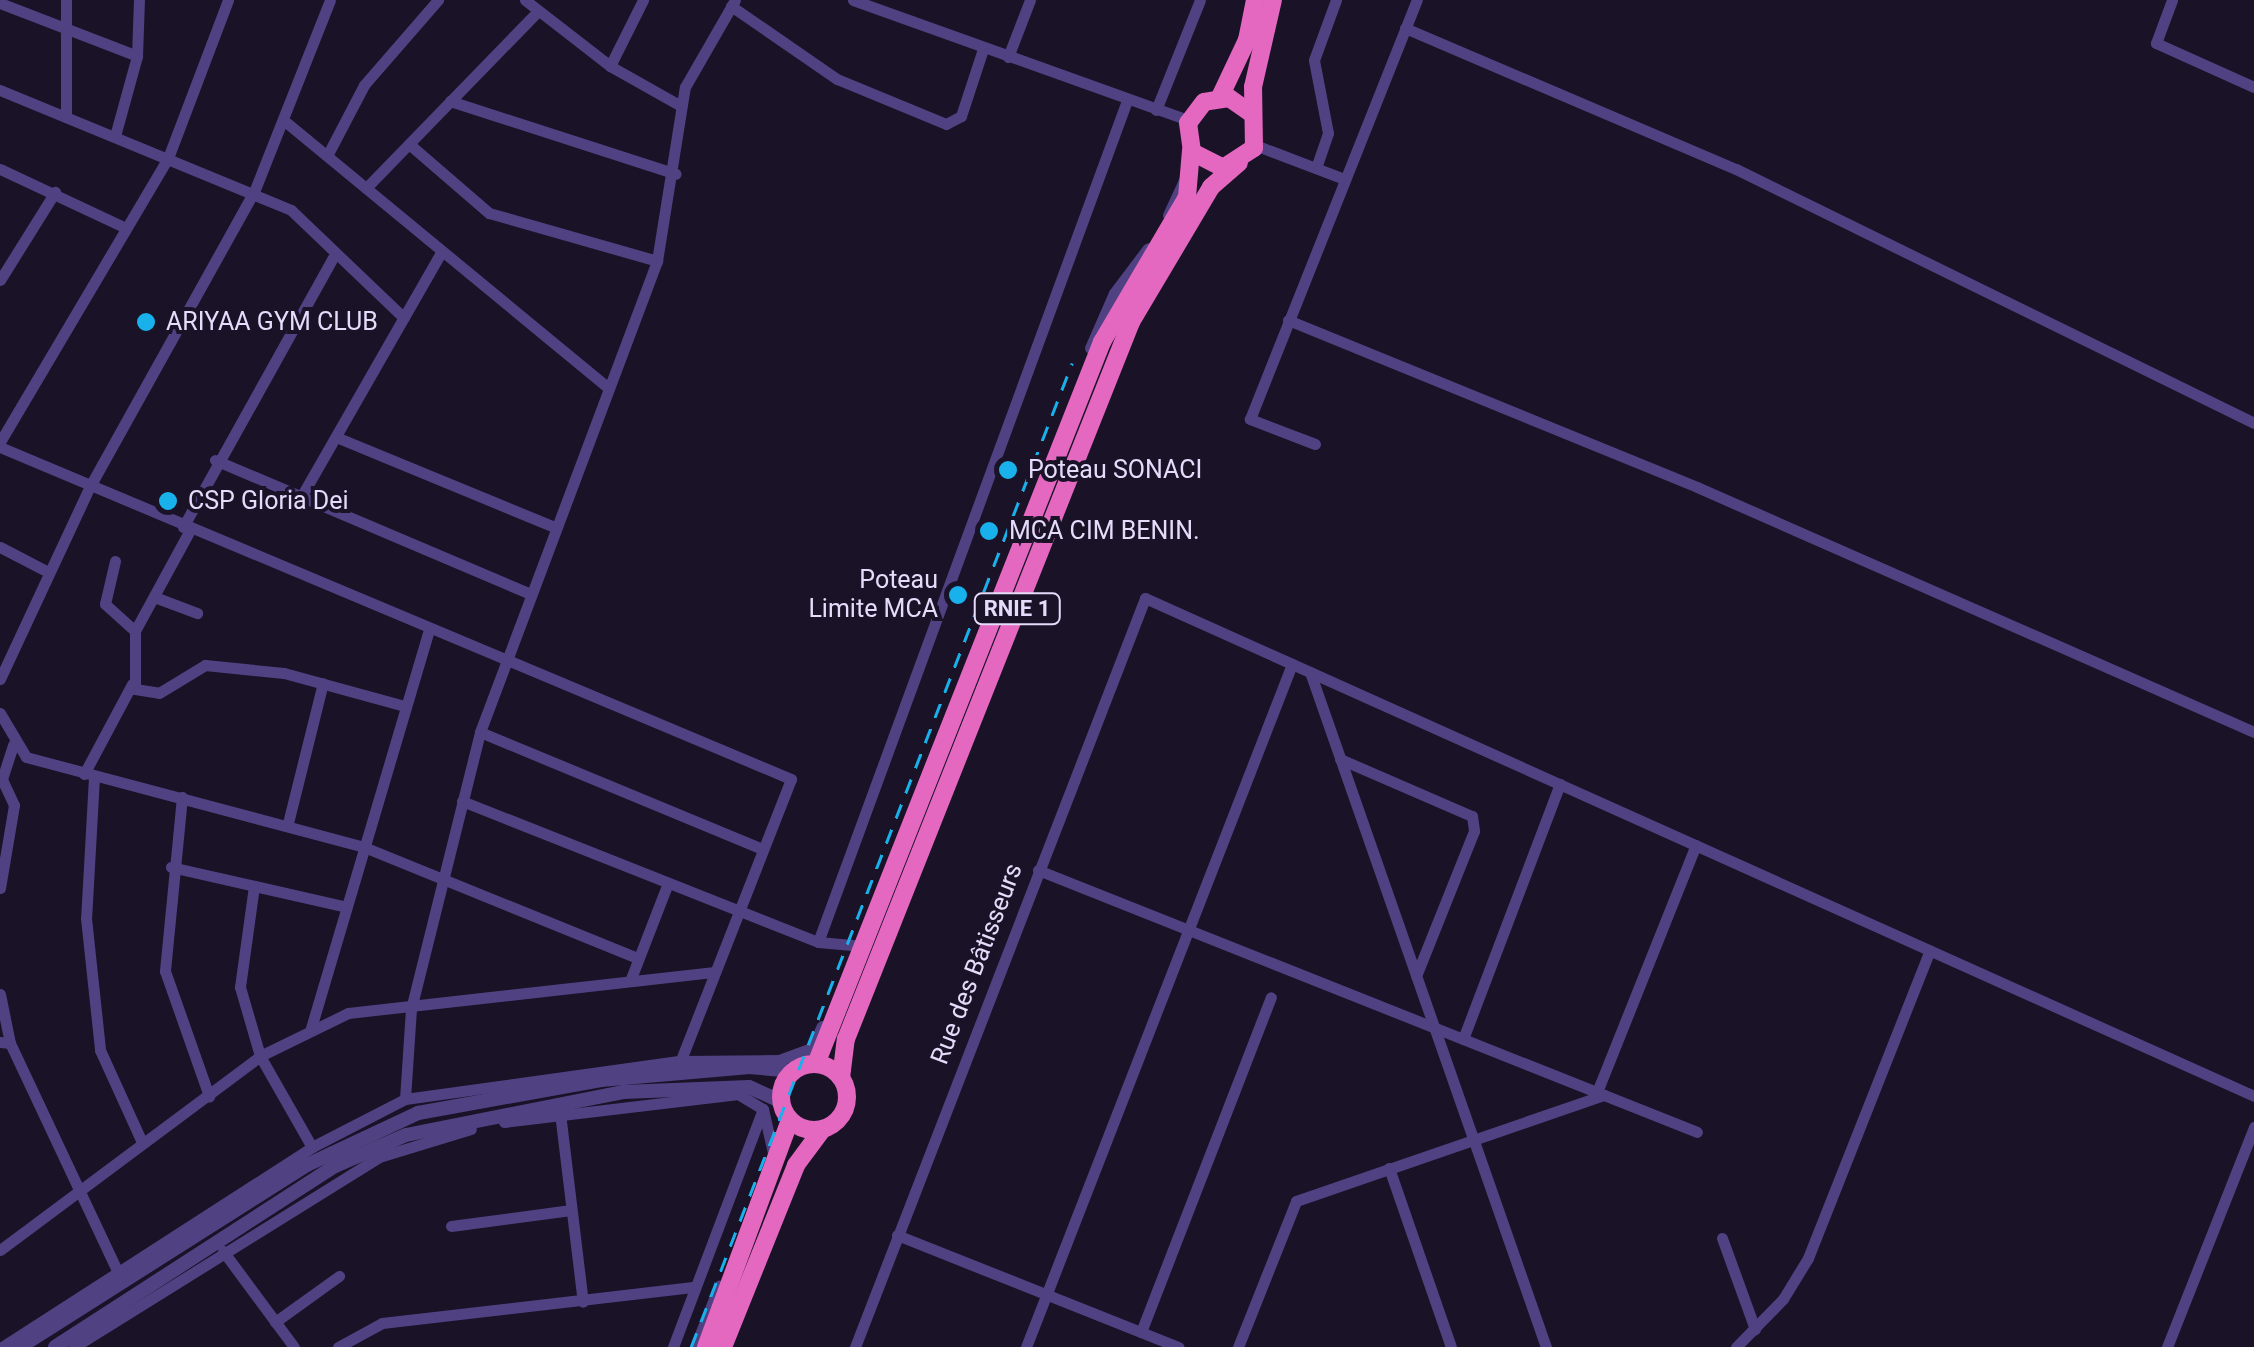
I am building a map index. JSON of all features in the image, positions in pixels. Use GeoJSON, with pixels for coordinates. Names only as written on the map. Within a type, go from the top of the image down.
{"type":"FeatureCollection","features":[{"type":"Feature","properties":{"kind":"highway"},"geometry":{"type":"LineString","coordinates":[[1189,120],[1220,97],[1256,0]]}},
{"type":"Feature","properties":{"kind":"highway"},"geometry":{"type":"LineString","coordinates":[[1255,145],[1252,114],[1272,0]]}},
{"type":"Feature","properties":{"kind":"highway"},"geometry":{"type":"LineString","coordinates":[[1220,97],[1252,114]]}},
{"type":"Feature","properties":{"kind":"highway","name":"RNIE 1"},"geometry":{"type":"LineString","coordinates":[[816,1064],[1102,342],[1176,224],[1191,157],[1189,120]]}},
{"type":"Feature","properties":{"kind":"highway","name":"RNIE 1"},"geometry":{"type":"LineString","coordinates":[[724,1347],[796,1165],[822,1130],[844,1112],[841,1078],[846,1039],[1132,322],[1211,187],[1255,145]]}},
{"type":"Feature","properties":{"kind":"highway"},"geometry":{"type":"LineString","coordinates":[[1191,157],[1212,167],[1239,164]]}},
{"type":"Feature","properties":{"kind":"highway"},"geometry":{"type":"LineString","coordinates":[[706,1347],[790,1120],[781,1101],[794,1072],[816,1064],[841,1078]]}},
{"type":"Feature","properties":{"kind":"highway"},"geometry":{"type":"LineString","coordinates":[[790,1120],[822,1130]]}},
{"type":"Feature","properties":{"kind":"street"},"geometry":{"type":"LineString","coordinates":[[66,0],[66,116]]}},
{"type":"Feature","properties":{"kind":"street"},"geometry":{"type":"LineString","coordinates":[[115,136],[138,56],[139,0]]}},
{"type":"Feature","properties":{"kind":"street"},"geometry":{"type":"LineString","coordinates":[[228,0],[168,158],[124,226],[0,445],[89,488],[791,779],[679,1066]]}},
{"type":"Feature","properties":{"kind":"street"},"geometry":{"type":"LineString","coordinates":[[0,678],[89,488],[254,192],[287,123],[330,0]]}},
{"type":"Feature","properties":{"kind":"street"},"geometry":{"type":"LineString","coordinates":[[328,154],[364,85],[438,0]]}},
{"type":"Feature","properties":{"kind":"street"},"geometry":{"type":"LineString","coordinates":[[525,0],[610,66],[681,106]]}},
{"type":"Feature","properties":{"kind":"street"},"geometry":{"type":"LineString","coordinates":[[610,66],[644,0]]}},
{"type":"Feature","properties":{"kind":"street"},"geometry":{"type":"LineString","coordinates":[[853,0],[1126,102],[1189,120]]}},
{"type":"Feature","properties":{"kind":"street"},"geometry":{"type":"LineString","coordinates":[[1008,58],[1030,0]]}},
{"type":"Feature","properties":{"kind":"street"},"geometry":{"type":"LineString","coordinates":[[1156,110],[1200,0]]}},
{"type":"Feature","properties":{"kind":"street"},"geometry":{"type":"LineString","coordinates":[[1316,168],[1328,133],[1314,60],[1336,0]]}},
{"type":"Feature","properties":{"kind":"street"},"geometry":{"type":"LineString","coordinates":[[1315,444],[1250,419],[1342,178],[1417,0]]}},
{"type":"Feature","properties":{"kind":"street"},"geometry":{"type":"LineString","coordinates":[[2172,0],[2156,43],[2254,87]]}},
{"type":"Feature","properties":{"kind":"street"},"geometry":{"type":"LineString","coordinates":[[0,3],[138,56]]}},
{"type":"Feature","properties":{"kind":"street"},"geometry":{"type":"LineString","coordinates":[[404,1100],[412,1009],[480,732],[503,659],[657,262],[676,174],[681,106],[733,3],[837,79],[946,124],[961,116],[983,48]]}},
{"type":"Feature","properties":{"kind":"street"},"geometry":{"type":"LineString","coordinates":[[366,188],[538,10]]}},
{"type":"Feature","properties":{"kind":"street"},"geometry":{"type":"LineString","coordinates":[[1405,28],[1736,169],[2254,423]]}},
{"type":"Feature","properties":{"kind":"street"},"geometry":{"type":"LineString","coordinates":[[0,90],[254,192],[304,220],[333,258],[404,318]]}},
{"type":"Feature","properties":{"kind":"street"},"geometry":{"type":"LineString","coordinates":[[450,101],[676,174]]}},
{"type":"Feature","properties":{"kind":"street"},"geometry":{"type":"LineString","coordinates":[[818,942],[1126,102]]}},
{"type":"Feature","properties":{"kind":"street"},"geometry":{"type":"LineString","coordinates":[[287,123],[328,154],[440,254],[607,387]]}},
{"type":"Feature","properties":{"kind":"street"},"geometry":{"type":"LineString","coordinates":[[409,144],[488,212],[657,262]]}},
{"type":"Feature","properties":{"kind":"street"},"geometry":{"type":"LineString","coordinates":[[1255,145],[1342,178]]}},
{"type":"Feature","properties":{"kind":"street"},"geometry":{"type":"LineString","coordinates":[[2,1347],[312,1147],[404,1100],[679,1066],[779,1060],[806,1052],[855,944],[1100,322],[1191,157]]}},
{"type":"Feature","properties":{"kind":"street"},"geometry":{"type":"LineString","coordinates":[[0,169],[124,226]]}},
{"type":"Feature","properties":{"kind":"street"},"geometry":{"type":"LineString","coordinates":[[0,280],[55,192]]}},
{"type":"Feature","properties":{"kind":"street"},"geometry":{"type":"LineString","coordinates":[[0,251],[13,258]]}},
{"type":"Feature","properties":{"kind":"street"},"geometry":{"type":"LineString","coordinates":[[301,496],[440,254]]}},
{"type":"Feature","properties":{"kind":"street"},"geometry":{"type":"LineString","coordinates":[[142,1142],[100,1050],[86,918],[88,776],[132,684],[135,631],[157,598],[216,460],[333,258]]}},
{"type":"Feature","properties":{"kind":"street"},"geometry":{"type":"LineString","coordinates":[[1288,320],[1716,494],[2254,732]]}},
{"type":"Feature","properties":{"kind":"street"},"geometry":{"type":"LineString","coordinates":[[336,437],[554,527]]}},
{"type":"Feature","properties":{"kind":"street"},"geometry":{"type":"LineString","coordinates":[[216,460],[528,593]]}},
{"type":"Feature","properties":{"kind":"street"},"geometry":{"type":"LineString","coordinates":[[0,547],[48,572]]}},
{"type":"Feature","properties":{"kind":"street"},"geometry":{"type":"LineString","coordinates":[[115,561],[105,604],[135,631]]}},
{"type":"Feature","properties":{"kind":"street"},"geometry":{"type":"LineString","coordinates":[[157,598],[198,613]]}},
{"type":"Feature","properties":{"kind":"street","name":"Rue des Bâtisseurs"},"geometry":{"type":"LineString","coordinates":[[855,1347],[1144,598],[1292,664]]}},
{"type":"Feature","properties":{"kind":"street"},"geometry":{"type":"LineString","coordinates":[[310,1028],[429,629]]}},
{"type":"Feature","properties":{"kind":"street"},"geometry":{"type":"LineString","coordinates":[[1026,1347],[1292,664],[2254,1096]]}},
{"type":"Feature","properties":{"kind":"street"},"geometry":{"type":"LineString","coordinates":[[132,684],[140,694],[159,693],[204,665],[323,683],[405,706]]}},
{"type":"Feature","properties":{"kind":"street"},"geometry":{"type":"LineString","coordinates":[[1310,672],[1546,1347]]}},
{"type":"Feature","properties":{"kind":"street"},"geometry":{"type":"LineString","coordinates":[[288,822],[323,683]]}},
{"type":"Feature","properties":{"kind":"street"},"geometry":{"type":"LineString","coordinates":[[0,713],[13,745],[26,757],[88,776],[288,822],[445,874],[638,958]]}},
{"type":"Feature","properties":{"kind":"street"},"geometry":{"type":"LineString","coordinates":[[480,732],[764,849]]}},
{"type":"Feature","properties":{"kind":"street"},"geometry":{"type":"LineString","coordinates":[[0,888],[14,805],[2,779],[13,745]]}},
{"type":"Feature","properties":{"kind":"street"},"geometry":{"type":"LineString","coordinates":[[1340,760],[1472,816],[1474,831],[1416,976]]}},
{"type":"Feature","properties":{"kind":"street"},"geometry":{"type":"LineString","coordinates":[[1463,1039],[1560,784]]}},
{"type":"Feature","properties":{"kind":"street"},"geometry":{"type":"LineString","coordinates":[[182,797],[171,867],[169,996],[208,1096]]}},
{"type":"Feature","properties":{"kind":"street"},"geometry":{"type":"LineString","coordinates":[[462,801],[818,942],[855,944]]}},
{"type":"Feature","properties":{"kind":"street"},"geometry":{"type":"LineString","coordinates":[[1238,1347],[1296,1201],[1600,1094],[1696,845]]}},
{"type":"Feature","properties":{"kind":"street"},"geometry":{"type":"LineString","coordinates":[[171,867],[347,907]]}},
{"type":"Feature","properties":{"kind":"street"},"geometry":{"type":"LineString","coordinates":[[1038,870],[1697,1132]]}},
{"type":"Feature","properties":{"kind":"street"},"geometry":{"type":"LineString","coordinates":[[630,981],[668,883]]}},
{"type":"Feature","properties":{"kind":"street"},"geometry":{"type":"LineString","coordinates":[[254,886],[240,987],[260,1056],[312,1147]]}},
{"type":"Feature","properties":{"kind":"street"},"geometry":{"type":"LineString","coordinates":[[1736,1347],[1755,1329],[1808,1258],[1930,950]]}},
{"type":"Feature","properties":{"kind":"street"},"geometry":{"type":"LineString","coordinates":[[0,1250],[78,1196],[142,1142],[260,1056],[310,1028],[348,1013],[412,1009],[715,972]]}},
{"type":"Feature","properties":{"kind":"street"},"geometry":{"type":"LineString","coordinates":[[0,994],[5,1042],[117,1270]]}},
{"type":"Feature","properties":{"kind":"street"},"geometry":{"type":"LineString","coordinates":[[1141,1332],[1272,997]]}},
{"type":"Feature","properties":{"kind":"street"},"geometry":{"type":"LineString","coordinates":[[20,1347],[366,1134],[501,1093],[679,1066],[794,1072]]}},
{"type":"Feature","properties":{"kind":"street"},"geometry":{"type":"LineString","coordinates":[[55,1347],[335,1166],[406,1135],[623,1092],[749,1087],[781,1101]]}},
{"type":"Feature","properties":{"kind":"street"},"geometry":{"type":"LineString","coordinates":[[74,1347],[222,1251],[379,1157],[434,1138],[560,1114],[738,1094],[763,1108]]}},
{"type":"Feature","properties":{"kind":"street"},"geometry":{"type":"LineString","coordinates":[[673,1347],[763,1108]]}},
{"type":"Feature","properties":{"kind":"street"},"geometry":{"type":"LineString","coordinates":[[695,1347],[771,1160],[763,1108]]}},
{"type":"Feature","properties":{"kind":"street"},"geometry":{"type":"LineString","coordinates":[[560,1114],[582,1302]]}},
{"type":"Feature","properties":{"kind":"street"},"geometry":{"type":"LineString","coordinates":[[2167,1347],[2254,1126]]}},
{"type":"Feature","properties":{"kind":"street"},"geometry":{"type":"LineString","coordinates":[[1389,1168],[1450,1347]]}},
{"type":"Feature","properties":{"kind":"street"},"geometry":{"type":"LineString","coordinates":[[451,1226],[571,1210]]}},
{"type":"Feature","properties":{"kind":"street"},"geometry":{"type":"LineString","coordinates":[[897,1236],[1179,1347]]}},
{"type":"Feature","properties":{"kind":"street"},"geometry":{"type":"LineString","coordinates":[[1722,1238],[1755,1329]]}},
{"type":"Feature","properties":{"kind":"street"},"geometry":{"type":"LineString","coordinates":[[222,1251],[294,1347]]}},
{"type":"Feature","properties":{"kind":"street"},"geometry":{"type":"LineString","coordinates":[[275,1322],[339,1276]]}},
{"type":"Feature","properties":{"kind":"street"},"geometry":{"type":"LineString","coordinates":[[338,1347],[382,1324],[695,1287]]}},
{"type":"Feature","properties":{"kind":"railway"},"geometry":{"type":"LineString","coordinates":[[691,1347],[1072,363]]}},
{"type":"Feature","properties":{"kind":"place","name":"ARIYAA GYM CLUB"},"geometry":{"type":"Point","coordinates":[146,322]}},
{"type":"Feature","properties":{"kind":"place","name":"Poteau SONACI"},"geometry":{"type":"Point","coordinates":[1008,470]}},
{"type":"Feature","properties":{"kind":"place","name":"CSP Gloria Dei"},"geometry":{"type":"Point","coordinates":[168,501]}},
{"type":"Feature","properties":{"kind":"place","name":"MCA CIM BENIN."},"geometry":{"type":"Point","coordinates":[989,531]}},
{"type":"Feature","properties":{"kind":"place","name":"Poteau Limite MCA"},"geometry":{"type":"Point","coordinates":[958,595]}}]}
